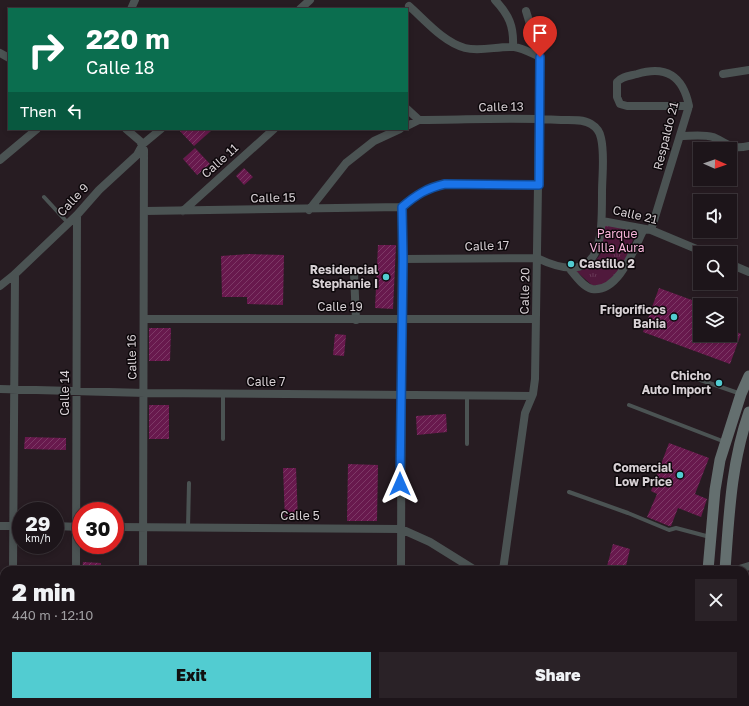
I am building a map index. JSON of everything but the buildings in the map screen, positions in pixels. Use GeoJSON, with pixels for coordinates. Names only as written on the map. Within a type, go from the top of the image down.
{"type":"FeatureCollection","features":[{"type":"Feature","properties":{"kind":"main road"},"geometry":{"type":"LineString","coordinates":[[708,566],[715,490],[726,442],[741,394],[749,376]]}},
{"type":"Feature","properties":{"kind":"main road"},"geometry":{"type":"LineString","coordinates":[[725,566],[732,481],[737,453],[749,412]]}},
{"type":"Feature","properties":{"kind":"street"},"geometry":{"type":"LineString","coordinates":[[495,0],[505,12],[513,27],[513,47]]}},
{"type":"Feature","properties":{"kind":"street"},"geometry":{"type":"LineString","coordinates":[[409,6],[449,42],[457,46],[467,49],[513,47],[525,50],[540,57]]}},
{"type":"Feature","properties":{"kind":"street","name":"Calle 20"},"geometry":{"type":"LineString","coordinates":[[504,566],[525,413],[532,396],[535,380],[540,57],[526,11]]}},
{"type":"Feature","properties":{"kind":"street","name":"Respaldo 21"},"geometry":{"type":"LineString","coordinates":[[648,230],[680,136],[688,106],[687,95],[675,78],[666,72],[649,70],[620,78],[617,82],[617,97],[620,104],[627,106],[688,106]]}},
{"type":"Feature","properties":{"kind":"street"},"geometry":{"type":"LineString","coordinates":[[723,74],[749,70]]}},
{"type":"Feature","properties":{"kind":"street"},"geometry":{"type":"LineString","coordinates":[[408,110],[419,120]]}},
{"type":"Feature","properties":{"kind":"street","name":"Calle 13"},"geometry":{"type":"LineString","coordinates":[[408,126],[419,120],[540,119],[584,121],[591,123],[597,128],[602,144],[602,220]]}},
{"type":"Feature","properties":{"kind":"street"},"geometry":{"type":"LineString","coordinates":[[0,160],[36,130]]}},
{"type":"Feature","properties":{"kind":"street"},"geometry":{"type":"LineString","coordinates":[[127,130],[143,144]]}},
{"type":"Feature","properties":{"kind":"street","name":"Calle 9"},"geometry":{"type":"LineString","coordinates":[[0,286],[15,274],[77,215],[99,190],[137,155],[143,144],[159,130]]}},
{"type":"Feature","properties":{"kind":"street","name":"Calle 11"},"geometry":{"type":"LineString","coordinates":[[183,211],[273,130]]}},
{"type":"Feature","properties":{"kind":"street"},"geometry":{"type":"LineString","coordinates":[[309,210],[346,163],[374,141],[398,130]]}},
{"type":"Feature","properties":{"kind":"street"},"geometry":{"type":"LineString","coordinates":[[680,136],[712,137],[728,147],[749,146]]}},
{"type":"Feature","properties":{"kind":"street","name":"Calle 16"},"geometry":{"type":"LineString","coordinates":[[143,144],[145,211],[143,566]]}},
{"type":"Feature","properties":{"kind":"street"},"geometry":{"type":"LineString","coordinates":[[401,566],[402,207],[420,193],[431,187],[445,184],[539,185]]}},
{"type":"Feature","properties":{"kind":"street","name":"Calle 15"},"geometry":{"type":"LineString","coordinates":[[145,211],[309,210],[402,207]]}},
{"type":"Feature","properties":{"kind":"street","name":"Calle 14"},"geometry":{"type":"LineString","coordinates":[[77,215],[79,502]]}},
{"type":"Feature","properties":{"kind":"street"},"geometry":{"type":"LineString","coordinates":[[569,268],[581,266],[586,263],[598,249],[602,220]]}},
{"type":"Feature","properties":{"kind":"street","name":"Calle 21"},"geometry":{"type":"LineString","coordinates":[[602,220],[648,230],[693,248]]}},
{"type":"Feature","properties":{"kind":"street"},"geometry":{"type":"LineString","coordinates":[[569,268],[580,281],[591,289],[605,288],[616,281],[648,230]]}},
{"type":"Feature","properties":{"kind":"street","name":"Calle 17"},"geometry":{"type":"LineString","coordinates":[[403,259],[537,258],[554,266],[569,268]]}},
{"type":"Feature","properties":{"kind":"street"},"geometry":{"type":"LineString","coordinates":[[737,267],[749,272]]}},
{"type":"Feature","properties":{"kind":"street"},"geometry":{"type":"LineString","coordinates":[[354,273],[356,320]]}},
{"type":"Feature","properties":{"kind":"street"},"geometry":{"type":"LineString","coordinates":[[15,274],[17,502]]}},
{"type":"Feature","properties":{"kind":"street","name":"Calle 19"},"geometry":{"type":"LineString","coordinates":[[144,318],[356,320],[536,319]]}},
{"type":"Feature","properties":{"kind":"street","name":"Calle 7"},"geometry":{"type":"LineString","coordinates":[[0,389],[145,393],[532,396]]}},
{"type":"Feature","properties":{"kind":"street"},"geometry":{"type":"LineString","coordinates":[[0,526],[12,526]]}},
{"type":"Feature","properties":{"kind":"street","name":"Calle 5"},"geometry":{"type":"LineString","coordinates":[[124,527],[400,529],[430,542],[469,566]]}},
{"type":"Feature","properties":{"kind":"street"},"geometry":{"type":"LineString","coordinates":[[13,566],[14,554]]}},
{"type":"Feature","properties":{"kind":"street","name":"Calle 14"},"geometry":{"type":"LineString","coordinates":[[76,566],[77,554]]}},
{"type":"Feature","properties":{"kind":"lane"},"geometry":{"type":"LineString","coordinates":[[44,197],[68,223]]}},
{"type":"Feature","properties":{"kind":"lane"},"geometry":{"type":"LineString","coordinates":[[686,375],[741,394]]}},
{"type":"Feature","properties":{"kind":"lane"},"geometry":{"type":"LineString","coordinates":[[223,394],[223,440]]}},
{"type":"Feature","properties":{"kind":"lane"},"geometry":{"type":"LineString","coordinates":[[467,396],[467,444]]}},
{"type":"Feature","properties":{"kind":"lane"},"geometry":{"type":"LineString","coordinates":[[629,405],[726,442]]}},
{"type":"Feature","properties":{"kind":"lane"},"geometry":{"type":"LineString","coordinates":[[188,528],[189,483]]}},
{"type":"Feature","properties":{"kind":"lane"},"geometry":{"type":"LineString","coordinates":[[568,492],[628,513],[669,530],[676,528],[711,538]]}},
{"type":"Feature","properties":{"kind":"green space","name":"Parque Villa Aura"},"geometry":{"type":"Polygon","coordinates":[[[602,224],[637,229],[625,260],[617,274],[604,285],[593,286],[576,271],[592,264],[601,254],[603,244],[602,224]]]}},
{"type":"Feature","properties":{"kind":"place","name":"Castillo 2"},"geometry":{"type":"Point","coordinates":[571,264]}},
{"type":"Feature","properties":{"kind":"place","name":"Residencial Stephanie I"},"geometry":{"type":"Point","coordinates":[386,277]}},
{"type":"Feature","properties":{"kind":"place","name":"Frigorificos Bahia"},"geometry":{"type":"Point","coordinates":[674,317]}},
{"type":"Feature","properties":{"kind":"place","name":"Chicho Auto Import"},"geometry":{"type":"Point","coordinates":[719,383]}},
{"type":"Feature","properties":{"kind":"place","name":"Comercial Low Price"},"geometry":{"type":"Point","coordinates":[680,475]}},
{"type":"Feature","properties":{"kind":"route"},"geometry":{"type":"LineString","coordinates":[[400,484],[403,259],[402,207],[420,193],[431,187],[445,184],[539,185],[540,57]]}}]}
